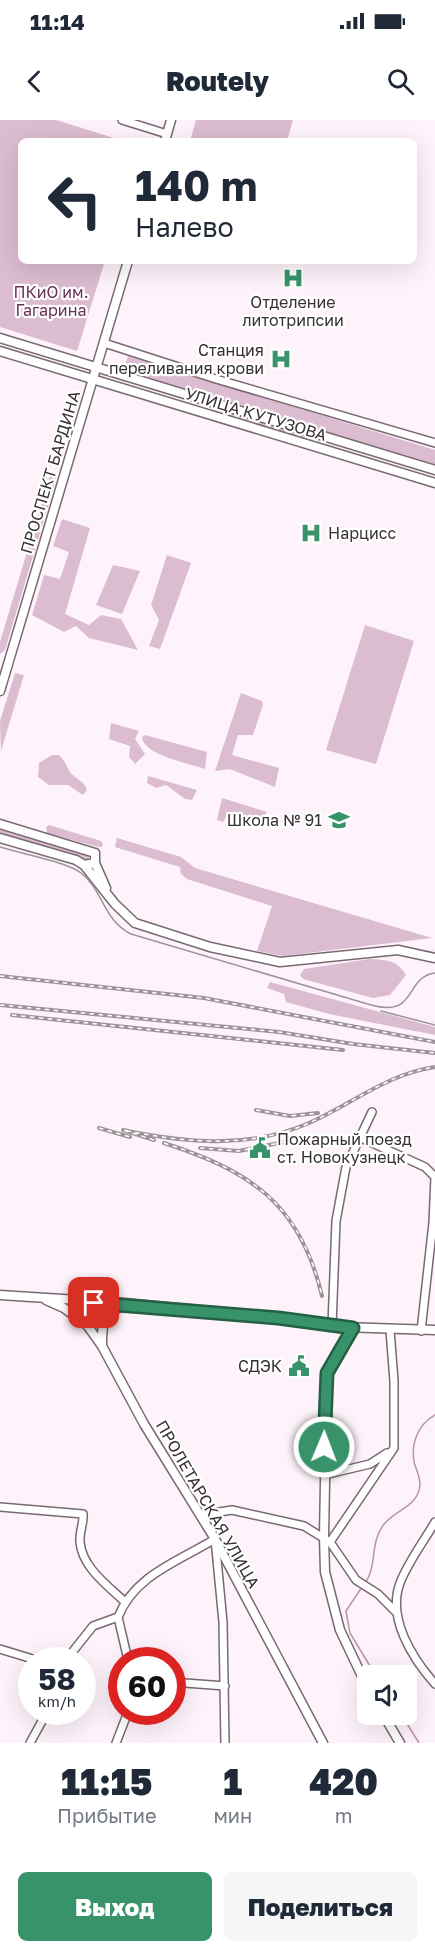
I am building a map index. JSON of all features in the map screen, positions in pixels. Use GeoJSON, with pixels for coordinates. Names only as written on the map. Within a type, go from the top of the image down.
{"type":"FeatureCollection","features":[{"type":"Feature","properties":{"kind":"main road"},"geometry":{"type":"LineString","coordinates":[[166,138],[171,120]]}},
{"type":"Feature","properties":{"kind":"main road","name":"ПРОСПЕКТ БАРДИНА"},"geometry":{"type":"LineString","coordinates":[[0,691],[127,264]]}},
{"type":"Feature","properties":{"kind":"main road","name":"УЛИЦА КУТУЗОВА"},"geometry":{"type":"LineString","coordinates":[[0,338],[435,470]]}},
{"type":"Feature","properties":{"kind":"main road","name":"УЛИЦА КУТУЗОВА"},"geometry":{"type":"LineString","coordinates":[[0,351],[435,483]]}},
{"type":"Feature","properties":{"kind":"main road"},"geometry":{"type":"LineString","coordinates":[[0,824],[92,851],[115,904]]}},
{"type":"Feature","properties":{"kind":"main road"},"geometry":{"type":"LineString","coordinates":[[0,838],[84,865],[115,904],[130,919],[145,928],[252,958],[291,962],[398,950],[435,958]]}},
{"type":"Feature","properties":{"kind":"main road"},"geometry":{"type":"LineString","coordinates":[[84,865],[96,859]]}},
{"type":"Feature","properties":{"kind":"main road"},"geometry":{"type":"LineString","coordinates":[[0,1295],[278,1318],[353,1328],[435,1330]]}},
{"type":"Feature","properties":{"kind":"main road","name":"ПРОЛЕТАРСКАЯ УЛИЦА"},"geometry":{"type":"LineString","coordinates":[[46,1300],[64,1308],[87,1326],[102,1346],[144,1424],[214,1539],[323,1743]]}},
{"type":"Feature","properties":{"kind":"main road"},"geometry":{"type":"LineString","coordinates":[[87,1326],[84,1311],[94,1303]]}},
{"type":"Feature","properties":{"kind":"main road"},"geometry":{"type":"LineString","coordinates":[[102,1346],[104,1319],[108,1313],[125,1304]]}},
{"type":"Feature","properties":{"kind":"main road"},"geometry":{"type":"LineString","coordinates":[[353,1328],[327,1373],[324,1475],[326,1572],[340,1630],[357,1666]]}},
{"type":"Feature","properties":{"kind":"main road"},"geometry":{"type":"LineString","coordinates":[[389,1725],[400,1743]]}},
{"type":"Feature","properties":{"kind":"street"},"geometry":{"type":"LineString","coordinates":[[122,120],[166,138]]}},
{"type":"Feature","properties":{"kind":"street"},"geometry":{"type":"LineString","coordinates":[[104,343],[216,379],[435,443]]}},
{"type":"Feature","properties":{"kind":"street"},"geometry":{"type":"LineString","coordinates":[[332,1326],[336,1221],[346,1167],[372,1112]]}},
{"type":"Feature","properties":{"kind":"street"},"geometry":{"type":"LineString","coordinates":[[359,1137],[425,1167],[435,1177],[434,1223],[421,1331]]}},
{"type":"Feature","properties":{"kind":"street"},"geometry":{"type":"LineString","coordinates":[[327,1540],[394,1448],[394,1381],[390,1330]]}},
{"type":"Feature","properties":{"kind":"street"},"geometry":{"type":"LineString","coordinates":[[324,1475],[370,1464],[394,1448]]}},
{"type":"Feature","properties":{"kind":"street"},"geometry":{"type":"LineString","coordinates":[[0,1507],[83,1514],[79,1536],[84,1555],[99,1578],[124,1601]]}},
{"type":"Feature","properties":{"kind":"street"},"geometry":{"type":"LineString","coordinates":[[200,1515],[232,1510],[304,1526],[327,1540],[356,1580],[378,1594],[396,1612],[418,1662],[435,1684]]}},
{"type":"Feature","properties":{"kind":"street"},"geometry":{"type":"LineString","coordinates":[[396,1612],[401,1580],[435,1522]]}},
{"type":"Feature","properties":{"kind":"street"},"geometry":{"type":"LineString","coordinates":[[125,1647],[118,1617],[124,1601],[138,1584],[214,1539],[223,1622],[225,1743]]}},
{"type":"Feature","properties":{"kind":"street"},"geometry":{"type":"LineString","coordinates":[[76,1647],[93,1626],[118,1617]]}},
{"type":"Feature","properties":{"kind":"street"},"geometry":{"type":"LineString","coordinates":[[0,1649],[18,1654]]}},
{"type":"Feature","properties":{"kind":"street"},"geometry":{"type":"LineString","coordinates":[[186,1683],[225,1686]]}},
{"type":"Feature","properties":{"kind":"street"},"geometry":{"type":"LineString","coordinates":[[30,1743],[40,1725]]}},
{"type":"Feature","properties":{"kind":"street"},"geometry":{"type":"LineString","coordinates":[[116,1743],[123,1725]]}},
{"type":"Feature","properties":{"kind":"green space","name":"ПКиО им. Гагарина"},"geometry":{"type":"Polygon","coordinates":[[[0,120],[56,120],[114,138],[18,138],[18,264],[104,264],[77,351],[0,327],[0,120]]]}},
{"type":"Feature","properties":{"kind":"green space"},"geometry":{"type":"Polygon","coordinates":[[[196,120],[293,120],[288,138],[191,138],[196,120]]]}},
{"type":"Feature","properties":{"kind":"green space"},"geometry":{"type":"Polygon","coordinates":[[[128,356],[435,450],[435,467],[123,372],[128,356]]]}},
{"type":"Feature","properties":{"kind":"green space"},"geometry":{"type":"Polygon","coordinates":[[[212,407],[312,438],[312,443],[209,411],[212,407]]]}},
{"type":"Feature","properties":{"kind":"green space"},"geometry":{"type":"Polygon","coordinates":[[[51,472],[57,476],[5,650],[0,654],[0,642],[51,472]]]}},
{"type":"Feature","properties":{"kind":"green space"},"geometry":{"type":"Polygon","coordinates":[[[62,519],[90,528],[65,614],[89,625],[101,615],[121,619],[138,650],[89,638],[76,626],[64,632],[32,615],[44,575],[60,579],[69,552],[53,546],[62,519]]]}},
{"type":"Feature","properties":{"kind":"green space"},"geometry":{"type":"Polygon","coordinates":[[[167,555],[191,563],[160,649],[149,646],[159,620],[151,605],[167,555]]]}},
{"type":"Feature","properties":{"kind":"green space"},"geometry":{"type":"Polygon","coordinates":[[[113,565],[140,571],[122,614],[96,605],[113,565]]]}},
{"type":"Feature","properties":{"kind":"green space"},"geometry":{"type":"Polygon","coordinates":[[[365,625],[414,641],[376,764],[326,750],[365,625]]]}},
{"type":"Feature","properties":{"kind":"green space"},"geometry":{"type":"Polygon","coordinates":[[[15,673],[24,675],[1,751],[0,721],[15,673]]]}},
{"type":"Feature","properties":{"kind":"green space"},"geometry":{"type":"Polygon","coordinates":[[[241,693],[262,701],[263,705],[253,735],[238,735],[232,755],[279,768],[275,787],[230,769],[215,771],[241,693]]]}},
{"type":"Feature","properties":{"kind":"green space"},"geometry":{"type":"Polygon","coordinates":[[[111,723],[139,731],[135,739],[145,754],[135,764],[129,757],[130,746],[109,739],[111,723]]]}},
{"type":"Feature","properties":{"kind":"green space"},"geometry":{"type":"Polygon","coordinates":[[[145,735],[207,752],[205,769],[150,749],[144,743],[142,737],[145,735]]]}},
{"type":"Feature","properties":{"kind":"green space"},"geometry":{"type":"Polygon","coordinates":[[[52,755],[59,755],[70,772],[84,784],[87,790],[83,795],[68,785],[49,785],[38,777],[39,763],[52,755]]]}},
{"type":"Feature","properties":{"kind":"green space"},"geometry":{"type":"Polygon","coordinates":[[[148,776],[197,790],[192,800],[185,799],[166,785],[156,788],[147,783],[148,776]]]}},
{"type":"Feature","properties":{"kind":"green space"},"geometry":{"type":"Polygon","coordinates":[[[222,798],[267,812],[262,819],[229,812],[223,822],[217,820],[222,798]]]}},
{"type":"Feature","properties":{"kind":"green space"},"geometry":{"type":"Polygon","coordinates":[[[49,825],[101,841],[102,847],[47,833],[46,827],[49,825]]]}},
{"type":"Feature","properties":{"kind":"green space"},"geometry":{"type":"Polygon","coordinates":[[[0,829],[87,855],[89,858],[86,860],[0,834],[0,829]]]}},
{"type":"Feature","properties":{"kind":"green space"},"geometry":{"type":"Polygon","coordinates":[[[117,838],[181,857],[195,868],[432,938],[283,956],[257,951],[272,906],[187,879],[181,874],[180,867],[115,847],[117,838]]]}},
{"type":"Feature","properties":{"kind":"green space"},"geometry":{"type":"Polygon","coordinates":[[[370,959],[391,962],[399,966],[406,975],[390,995],[373,998],[303,979],[300,975],[304,969],[370,959]]]}},
{"type":"Feature","properties":{"kind":"green space"},"geometry":{"type":"Polygon","coordinates":[[[270,982],[435,1027],[435,1035],[329,1014],[286,1002],[284,994],[267,988],[270,982]]]}},
{"type":"Feature","properties":{"kind":"waterway"},"geometry":{"type":"LineString","coordinates":[[365,1583],[369,1577],[376,1541],[382,1527],[392,1516],[410,1504],[418,1492],[420,1481],[413,1455],[415,1441],[420,1429],[435,1415]]}},
{"type":"Feature","properties":{"kind":"waterway"},"geometry":{"type":"LineString","coordinates":[[362,1587],[346,1611],[350,1633],[369,1665]]}},
{"type":"Feature","properties":{"kind":"waterway"},"geometry":{"type":"LineString","coordinates":[[408,1725],[419,1743]]}},
{"type":"Feature","properties":{"kind":"tram line"},"geometry":{"type":"LineString","coordinates":[[0,847],[54,862],[81,873],[94,888],[114,921],[131,934],[371,1005],[386,1008],[396,1006],[404,1002],[425,976],[435,973]]}},
{"type":"Feature","properties":{"kind":"tram line"},"geometry":{"type":"LineString","coordinates":[[381,1011],[435,1025]]}},
{"type":"Feature","properties":{"kind":"railway"},"geometry":{"type":"LineString","coordinates":[[0,976],[204,998],[435,1042]]}},
{"type":"Feature","properties":{"kind":"railway"},"geometry":{"type":"LineString","coordinates":[[0,1005],[279,1032],[353,1044],[435,1053]]}},
{"type":"Feature","properties":{"kind":"railway"},"geometry":{"type":"LineString","coordinates":[[12,1015],[343,1050]]}},
{"type":"Feature","properties":{"kind":"railway"},"geometry":{"type":"LineString","coordinates":[[154,1140],[123,1130],[194,1140],[241,1140],[264,1137],[309,1123],[401,1076],[435,1067]]}},
{"type":"Feature","properties":{"kind":"railway"},"geometry":{"type":"LineString","coordinates":[[256,1110],[290,1116],[318,1113]]}},
{"type":"Feature","properties":{"kind":"railway"},"geometry":{"type":"LineString","coordinates":[[99,1128],[130,1137]]}},
{"type":"Feature","properties":{"kind":"railway"},"geometry":{"type":"LineString","coordinates":[[200,1148],[239,1151],[289,1141]]}},
{"type":"Feature","properties":{"kind":"railway"},"geometry":{"type":"LineString","coordinates":[[164,1143],[222,1166],[246,1179],[267,1195],[285,1214],[300,1237],[312,1264],[322,1296]]}},
{"type":"Feature","properties":{"kind":"place","name":"Отделение литотрипсии"},"geometry":{"type":"Point","coordinates":[293,278]}},
{"type":"Feature","properties":{"kind":"place","name":"Станция переливания крови"},"geometry":{"type":"Point","coordinates":[281,359]}},
{"type":"Feature","properties":{"kind":"place","name":"Нарцисс"},"geometry":{"type":"Point","coordinates":[311,533]}},
{"type":"Feature","properties":{"kind":"place","name":"Школа № 91"},"geometry":{"type":"Point","coordinates":[339,820]}},
{"type":"Feature","properties":{"kind":"place","name":"Пожарный поезд ст. Новокузнецк"},"geometry":{"type":"Point","coordinates":[260,1148]}},
{"type":"Feature","properties":{"kind":"place","name":"СДЭК"},"geometry":{"type":"Point","coordinates":[299,1366]}},
{"type":"Feature","properties":{"kind":"route"},"geometry":{"type":"LineString","coordinates":[[94,1303],[278,1318],[353,1328],[327,1373],[324,1447]]}}]}
